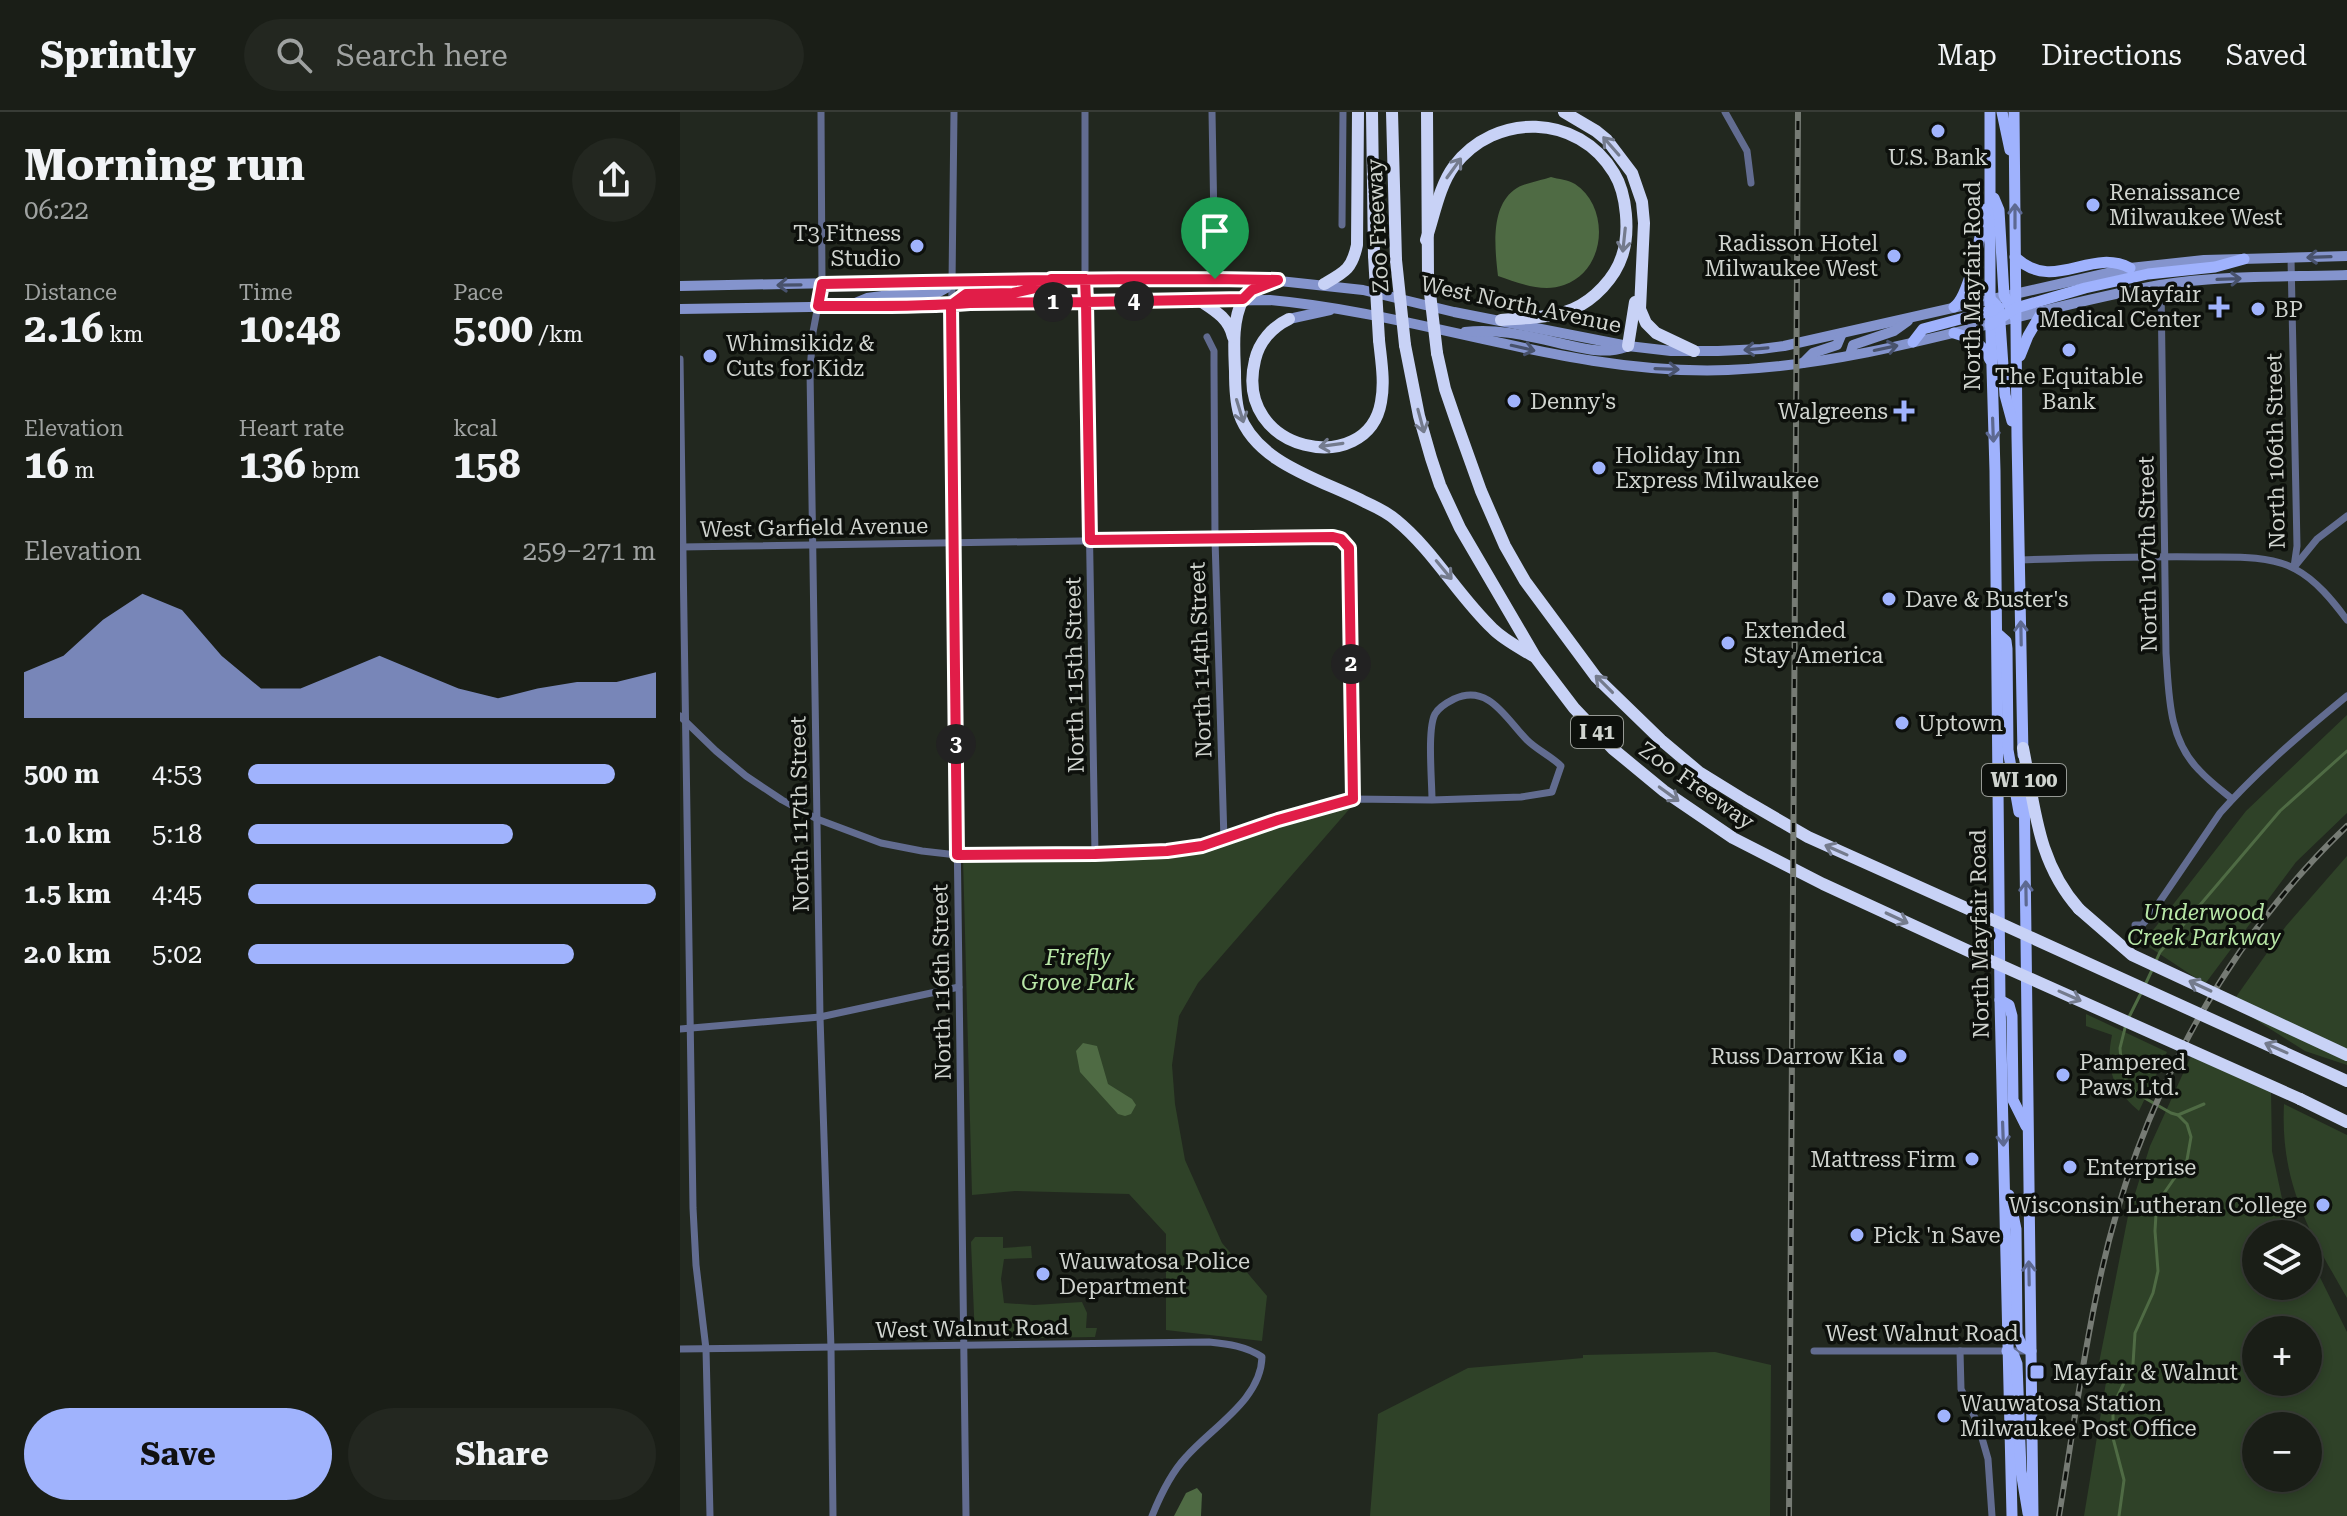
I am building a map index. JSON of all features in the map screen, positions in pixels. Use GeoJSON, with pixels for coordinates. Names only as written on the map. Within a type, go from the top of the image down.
{"type":"FeatureCollection","features":[{"type":"Feature","properties":{"kind":"highway"},"geometry":{"type":"LineString","coordinates":[[1324,284],[1345,272],[1353,263],[1357,245],[1358,112]]}},
{"type":"Feature","properties":{"kind":"highway"},"geometry":{"type":"LineString","coordinates":[[1289,319],[1266,337],[1257,351],[1251,375],[1253,392],[1266,422],[1282,437],[1306,447],[1355,441],[1368,430],[1381,402],[1374,256],[1372,112]]}},
{"type":"Feature","properties":{"kind":"highway","name":"Zoo Freeway"},"geometry":{"type":"LineString","coordinates":[[1392,112],[1396,260],[1405,345],[1419,416],[1440,485],[1467,541],[1536,658],[1574,708],[1613,749],[1664,791],[1733,838],[1823,884],[2347,1122]]}},
{"type":"Feature","properties":{"kind":"highway","name":"Zoo Freeway"},"geometry":{"type":"LineString","coordinates":[[1427,112],[1428,276],[1437,353],[1445,389],[1481,491],[1505,546],[1525,581],[1596,677],[1699,772],[1808,837],[2347,1081]]}},
{"type":"Feature","properties":{"kind":"highway"},"geometry":{"type":"LineString","coordinates":[[1564,112],[1607,140],[1632,173],[1642,202],[1644,223],[1640,271],[1628,346]]}},
{"type":"Feature","properties":{"kind":"highway"},"geometry":{"type":"LineString","coordinates":[[1426,240],[1454,166],[1472,147],[1490,135],[1517,127],[1560,131],[1585,143],[1606,162],[1617,179],[1626,222],[1623,256],[1615,271],[1592,297],[1575,308],[1545,316],[1501,320]]}},
{"type":"Feature","properties":{"kind":"highway"},"geometry":{"type":"LineString","coordinates":[[1640,271],[1640,309],[1646,323],[1660,336],[1694,351]]}},
{"type":"Feature","properties":{"kind":"highway"},"geometry":{"type":"LineString","coordinates":[[1243,299],[1238,309],[1234,343],[1235,393],[1239,412],[1250,432],[1263,447],[1289,465],[1389,515],[1433,558],[1494,630],[1536,658]]}},
{"type":"Feature","properties":{"kind":"highway"},"geometry":{"type":"LineString","coordinates":[[1199,300],[1227,322],[1234,343]]}},
{"type":"Feature","properties":{"kind":"highway"},"geometry":{"type":"LineString","coordinates":[[2023,748],[2040,841],[2055,876],[2079,909],[2132,955],[2347,1055]]}},
{"type":"Feature","properties":{"kind":"main road","name":"North Mayfair Road"},"geometry":{"type":"LineString","coordinates":[[1990,112],[1991,190],[2004,309],[2016,368],[2025,836],[2031,1516]]}},
{"type":"Feature","properties":{"kind":"main road"},"geometry":{"type":"LineString","coordinates":[[2002,112],[2015,174]]}},
{"type":"Feature","properties":{"kind":"main road","name":"North Mayfair Road"},"geometry":{"type":"LineString","coordinates":[[2012,1516],[2000,1000],[1991,363],[2015,257],[2014,112]]}},
{"type":"Feature","properties":{"kind":"main road"},"geometry":{"type":"LineString","coordinates":[[1954,307],[1960,303],[1966,290],[1991,190]]}},
{"type":"Feature","properties":{"kind":"main road","name":"West North Avenue"},"geometry":{"type":"LineString","coordinates":[[680,309],[1270,300],[1342,308],[1548,354],[1624,367],[1728,370],[1803,363],[1954,333],[2004,309],[2130,268],[2244,259],[2347,256]]}},
{"type":"Feature","properties":{"kind":"main road"},"geometry":{"type":"LineString","coordinates":[[2015,257],[2030,269],[2043,272],[2063,271],[2106,261],[2117,261],[2130,268]]}},
{"type":"Feature","properties":{"kind":"main road"},"geometry":{"type":"LineString","coordinates":[[1913,342],[1923,329],[2118,280],[2215,267],[2244,259]]}},
{"type":"Feature","properties":{"kind":"main road","name":"West North Avenue"},"geometry":{"type":"LineString","coordinates":[[680,286],[1051,279],[1278,280],[1363,290],[1454,312],[1628,346],[1694,351],[1761,349],[1954,307],[2042,312],[2161,285],[2215,279],[2347,273]]}},
{"type":"Feature","properties":{"kind":"main road"},"geometry":{"type":"LineString","coordinates":[[951,305],[966,294],[1013,293],[1035,288],[1051,279]]}},
{"type":"Feature","properties":{"kind":"main road"},"geometry":{"type":"LineString","coordinates":[[1243,299],[1252,290],[1278,280]]}},
{"type":"Feature","properties":{"kind":"main road"},"geometry":{"type":"LineString","coordinates":[[848,307],[867,298],[935,294],[951,282]]}},
{"type":"Feature","properties":{"kind":"main road"},"geometry":{"type":"LineString","coordinates":[[1289,319],[1342,308]]}},
{"type":"Feature","properties":{"kind":"main road"},"geometry":{"type":"LineString","coordinates":[[2004,309],[2005,395],[2017,437]]}},
{"type":"Feature","properties":{"kind":"main road"},"geometry":{"type":"LineString","coordinates":[[2016,368],[2028,336],[2042,312]]}},
{"type":"Feature","properties":{"kind":"main road"},"geometry":{"type":"LineString","coordinates":[[1850,355],[1853,345],[1894,331],[1913,318]]}},
{"type":"Feature","properties":{"kind":"main road"},"geometry":{"type":"LineString","coordinates":[[1457,333],[1482,330],[1512,333],[1595,351],[1611,352],[1628,346]]}},
{"type":"Feature","properties":{"kind":"main road"},"geometry":{"type":"LineString","coordinates":[[1803,363],[1813,353],[1837,345],[1842,333]]}},
{"type":"Feature","properties":{"kind":"main road"},"geometry":{"type":"LineString","coordinates":[[1954,333],[1982,346],[1991,363]]}},
{"type":"Feature","properties":{"kind":"main road"},"geometry":{"type":"LineString","coordinates":[[1624,367],[1628,346]]}},
{"type":"Feature","properties":{"kind":"main road"},"geometry":{"type":"LineString","coordinates":[[1997,633],[2006,641],[2008,750],[2025,836]]}},
{"type":"Feature","properties":{"kind":"main road"},"geometry":{"type":"LineString","coordinates":[[2000,1000],[2009,1005],[2012,1016],[2013,1100],[2028,1129]]}},
{"type":"Feature","properties":{"kind":"main road"},"geometry":{"type":"LineString","coordinates":[[2004,1171],[2016,1229],[2017,1335],[2022,1346],[2031,1351]]}},
{"type":"Feature","properties":{"kind":"main road"},"geometry":{"type":"LineString","coordinates":[[2007,1351],[2014,1356],[2017,1364],[2021,1471],[2031,1516]]}},
{"type":"Feature","properties":{"kind":"street","name":"North 117th Street"},"geometry":{"type":"LineString","coordinates":[[821,112],[822,284],[810,371],[820,1017],[833,1516]]}},
{"type":"Feature","properties":{"kind":"street","name":"North 116th Street"},"geometry":{"type":"LineString","coordinates":[[954,112],[951,282],[953,544],[966,1516]]}},
{"type":"Feature","properties":{"kind":"street","name":"North 115th Street"},"geometry":{"type":"LineString","coordinates":[[1085,112],[1095,854]]}},
{"type":"Feature","properties":{"kind":"street"},"geometry":{"type":"LineString","coordinates":[[1212,112],[1215,279]]}},
{"type":"Feature","properties":{"kind":"street"},"geometry":{"type":"LineString","coordinates":[[1342,225],[1343,112]]}},
{"type":"Feature","properties":{"kind":"street"},"geometry":{"type":"LineString","coordinates":[[1725,112],[1747,151],[1751,183]]}},
{"type":"Feature","properties":{"kind":"street","name":"North 106th Street"},"geometry":{"type":"LineString","coordinates":[[2291,258],[2297,546],[2294,567],[2319,587],[2347,620]]}},
{"type":"Feature","properties":{"kind":"street","name":"North 107th Street"},"geometry":{"type":"LineString","coordinates":[[2161,285],[2166,653],[2173,721],[2181,744],[2194,764],[2232,799]]}},
{"type":"Feature","properties":{"kind":"street","name":"North 114th Street"},"geometry":{"type":"LineString","coordinates":[[1207,337],[1214,351],[1215,539],[1224,840]]}},
{"type":"Feature","properties":{"kind":"street"},"geometry":{"type":"LineString","coordinates":[[680,359],[693,1208],[706,1349],[710,1516]]}},
{"type":"Feature","properties":{"kind":"street"},"geometry":{"type":"LineString","coordinates":[[2020,560],[2243,557],[2294,567],[2317,539],[2347,516]]}},
{"type":"Feature","properties":{"kind":"street","name":"West Garfield Avenue"},"geometry":{"type":"LineString","coordinates":[[682,547],[1333,537],[1345,543],[1350,552],[1353,799]]}},
{"type":"Feature","properties":{"kind":"street"},"geometry":{"type":"LineString","coordinates":[[684,719],[746,776],[817,819],[881,843],[957,855],[1095,854],[1202,846],[1353,799],[1432,800],[1521,797],[1552,792],[1561,766],[1530,743],[1491,700],[1461,696],[1444,704],[1435,714],[1431,727],[1432,800]]}},
{"type":"Feature","properties":{"kind":"street"},"geometry":{"type":"LineString","coordinates":[[2135,925],[2142,925],[2150,916],[2232,799],[2347,696]]}},
{"type":"Feature","properties":{"kind":"street"},"geometry":{"type":"LineString","coordinates":[[680,1029],[820,1017],[959,987]]}},
{"type":"Feature","properties":{"kind":"street","name":"West Walnut Road"},"geometry":{"type":"LineString","coordinates":[[680,1349],[1209,1342],[1240,1346],[1262,1357],[1260,1376],[1254,1387],[1183,1459],[1152,1516]]}},
{"type":"Feature","properties":{"kind":"street","name":"West Walnut Road"},"geometry":{"type":"LineString","coordinates":[[1814,1351],[2031,1351]]}},
{"type":"Feature","properties":{"kind":"street"},"geometry":{"type":"LineString","coordinates":[[1960,1351],[1961,1389],[1978,1424],[1988,1459],[1992,1516]]}},
{"type":"Feature","properties":{"kind":"green space","name":"Underwood Creek Parkway"},"geometry":{"type":"Polygon","coordinates":[[[2347,715],[2347,813],[2296,862],[2205,984],[2143,943],[2246,811],[2347,715]]]}},
{"type":"Feature","properties":{"kind":"green space","name":"Firefly Grove Park"},"geometry":{"type":"Polygon","coordinates":[[[1352,806],[1198,983],[1179,1016],[1172,1065],[1185,1160],[1222,1243],[1267,1296],[1262,1341],[1166,1330],[1166,1234],[1129,1194],[1015,1191],[972,1195],[963,858],[1219,847],[1308,816],[1352,806]]]}},
{"type":"Feature","properties":{"kind":"green space","name":"Underwood Creek Parkway"},"geometry":{"type":"Polygon","coordinates":[[[2347,856],[2347,1065],[2305,1051],[2231,1004],[2286,926],[2347,856]]]}},
{"type":"Feature","properties":{"kind":"green space"},"geometry":{"type":"Polygon","coordinates":[[[2086,1014],[2167,1052],[2139,1111],[2123,1095],[2113,1078],[2110,1058],[2112,1035],[2086,1026],[2086,1014]]]}},
{"type":"Feature","properties":{"kind":"green space"},"geometry":{"type":"Polygon","coordinates":[[[2191,1056],[2271,1090],[2272,1151],[2284,1208],[2290,1220],[2242,1220],[2242,1300],[2322,1300],[2322,1281],[2347,1332],[2347,1516],[2084,1516],[2108,1370],[2098,1368],[2128,1216],[2150,1146],[2191,1056]]]}},
{"type":"Feature","properties":{"kind":"green space","name":"Wisconsin Lutheran College"},"geometry":{"type":"Polygon","coordinates":[[[2284,1104],[2347,1135],[2347,1298],[2322,1253],[2322,1220],[2306,1220],[2300,1206],[2292,1182],[2284,1132],[2284,1104]]]}},
{"type":"Feature","properties":{"kind":"green space"},"geometry":{"type":"Polygon","coordinates":[[[975,1237],[1003,1237],[1003,1248],[1031,1246],[1032,1258],[1004,1259],[1001,1279],[1004,1303],[1082,1302],[1087,1313],[1086,1328],[1097,1328],[1095,1337],[975,1339],[971,1242],[975,1237]]]}},
{"type":"Feature","properties":{"kind":"green space"},"geometry":{"type":"Polygon","coordinates":[[[1715,1352],[1771,1365],[1770,1516],[1370,1516],[1378,1414],[1468,1368],[1583,1358],[1583,1355],[1715,1352]]]}},
{"type":"Feature","properties":{"kind":"shaded area"},"geometry":{"type":"Polygon","coordinates":[[[1551,177],[1575,184],[1594,207],[1599,238],[1596,253],[1578,277],[1556,287],[1531,286],[1498,276],[1496,230],[1501,207],[1514,190],[1551,177]]]}},
{"type":"Feature","properties":{"kind":"shaded area"},"geometry":{"type":"Polygon","coordinates":[[[1083,1043],[1097,1046],[1108,1084],[1136,1105],[1131,1114],[1118,1114],[1080,1072],[1076,1051],[1083,1043]]]}},
{"type":"Feature","properties":{"kind":"shaded area"},"geometry":{"type":"Polygon","coordinates":[[[1197,1488],[1202,1494],[1201,1516],[1174,1516],[1186,1493],[1197,1488]]]}},
{"type":"Feature","properties":{"kind":"waterway"},"geometry":{"type":"LineString","coordinates":[[2155,963],[2160,952],[2280,811],[2347,751]]}},
{"type":"Feature","properties":{"kind":"waterway"},"geometry":{"type":"LineString","coordinates":[[2145,985],[2152,970]]}},
{"type":"Feature","properties":{"kind":"waterway"},"geometry":{"type":"LineString","coordinates":[[2129,1017],[2142,991]]}},
{"type":"Feature","properties":{"kind":"waterway"},"geometry":{"type":"LineString","coordinates":[[2119,1516],[2124,1480],[2113,1438],[2113,1406],[2133,1364],[2135,1333],[2153,1293],[2158,1271],[2155,1231],[2160,1199],[2187,1160],[2191,1137],[2187,1124],[2178,1115],[2136,1093],[2122,1073],[2120,1048],[2126,1024]]}},
{"type":"Feature","properties":{"kind":"waterway"},"geometry":{"type":"LineString","coordinates":[[2178,1115],[2204,1104]]}},
{"type":"Feature","properties":{"kind":"railway"},"geometry":{"type":"LineString","coordinates":[[1789,1516],[1798,112]]}},
{"type":"Feature","properties":{"kind":"railway"},"geometry":{"type":"LineString","coordinates":[[2059,1516],[2099,1283],[2135,1156],[2160,1095],[2222,979],[2260,924],[2301,873],[2347,826]]}},
{"type":"Feature","properties":{"kind":"place","name":"U.S. Bank"},"geometry":{"type":"Point","coordinates":[1938,131]}},
{"type":"Feature","properties":{"kind":"place","name":"Renaissance Milwaukee West"},"geometry":{"type":"Point","coordinates":[2093,205]}},
{"type":"Feature","properties":{"kind":"place","name":"T3 Fitness Studio"},"geometry":{"type":"Point","coordinates":[917,246]}},
{"type":"Feature","properties":{"kind":"place","name":"Radisson Hotel Milwaukee West"},"geometry":{"type":"Point","coordinates":[1894,256]}},
{"type":"Feature","properties":{"kind":"place","name":"Mayfair Medical Center"},"geometry":{"type":"Point","coordinates":[2219,307]}},
{"type":"Feature","properties":{"kind":"place","name":"BP"},"geometry":{"type":"Point","coordinates":[2258,309]}},
{"type":"Feature","properties":{"kind":"place","name":"The Equitable Bank"},"geometry":{"type":"Point","coordinates":[2069,350]}},
{"type":"Feature","properties":{"kind":"place","name":"Whimsikidz & Cuts for Kidz"},"geometry":{"type":"Point","coordinates":[710,356]}},
{"type":"Feature","properties":{"kind":"place","name":"Denny's"},"geometry":{"type":"Point","coordinates":[1514,401]}},
{"type":"Feature","properties":{"kind":"place","name":"Walgreens"},"geometry":{"type":"Point","coordinates":[1904,411]}},
{"type":"Feature","properties":{"kind":"place","name":"Holiday Inn Express Milwaukee"},"geometry":{"type":"Point","coordinates":[1599,468]}},
{"type":"Feature","properties":{"kind":"place","name":"Dave & Buster's"},"geometry":{"type":"Point","coordinates":[1889,599]}},
{"type":"Feature","properties":{"kind":"place","name":"Extended Stay America"},"geometry":{"type":"Point","coordinates":[1728,643]}},
{"type":"Feature","properties":{"kind":"place","name":"Uptown"},"geometry":{"type":"Point","coordinates":[1902,723]}},
{"type":"Feature","properties":{"kind":"place","name":"Russ Darrow Kia"},"geometry":{"type":"Point","coordinates":[1900,1056]}},
{"type":"Feature","properties":{"kind":"place","name":"Pampered Paws Ltd."},"geometry":{"type":"Point","coordinates":[2063,1075]}},
{"type":"Feature","properties":{"kind":"place","name":"Mattress Firm"},"geometry":{"type":"Point","coordinates":[1972,1159]}},
{"type":"Feature","properties":{"kind":"place","name":"Enterprise"},"geometry":{"type":"Point","coordinates":[2070,1167]}},
{"type":"Feature","properties":{"kind":"place","name":"Wisconsin Lutheran College"},"geometry":{"type":"Point","coordinates":[2323,1205]}},
{"type":"Feature","properties":{"kind":"place","name":"Pick 'n Save"},"geometry":{"type":"Point","coordinates":[1857,1235]}},
{"type":"Feature","properties":{"kind":"place","name":"Wauwatosa Police Department"},"geometry":{"type":"Point","coordinates":[1043,1274]}},
{"type":"Feature","properties":{"kind":"place","name":"Mayfair & Walnut"},"geometry":{"type":"Point","coordinates":[2037,1372]}},
{"type":"Feature","properties":{"kind":"place","name":"Wauwatosa Station Milwaukee Post Office"},"geometry":{"type":"Point","coordinates":[1944,1416]}},
{"type":"Feature","properties":{"kind":"route"},"geometry":{"type":"LineString","coordinates":[[1215,279],[1085,279],[1036,279],[822,284],[818,306],[951,305],[1086,302],[1090,540],[1333,537],[1341,539],[1350,552],[1353,799],[1278,820],[1224,840],[1167,851],[957,855],[951,305],[966,294],[1013,293],[1035,288],[1051,279],[1085,279],[1086,302],[1243,299],[1252,290],[1278,280],[1215,279]]}}]}
